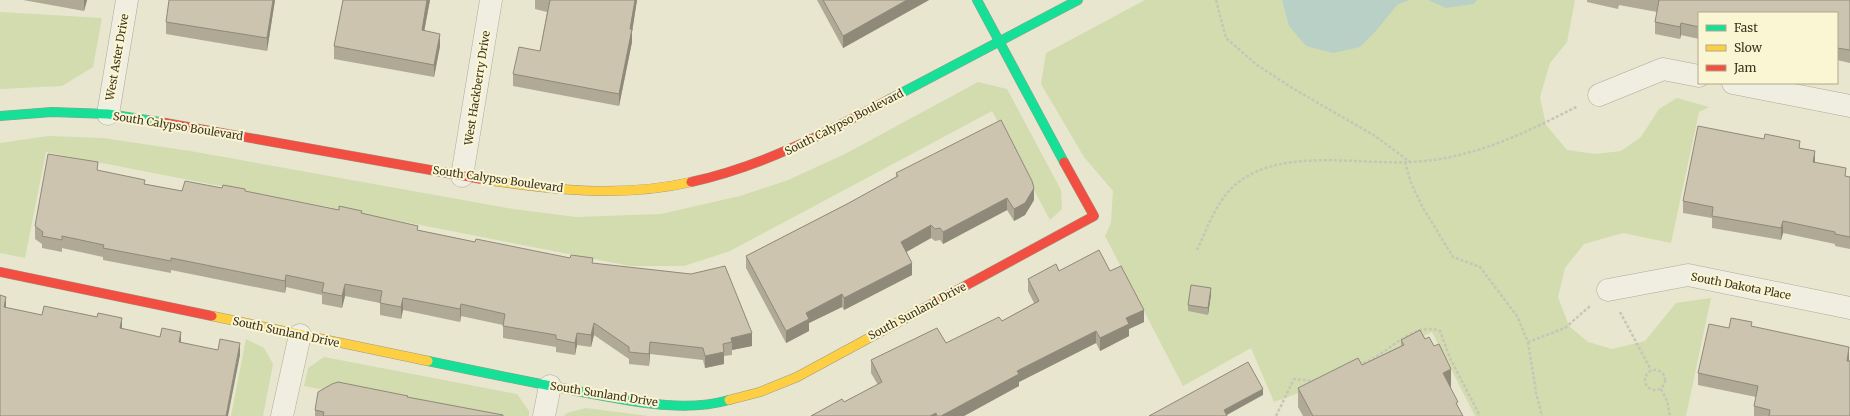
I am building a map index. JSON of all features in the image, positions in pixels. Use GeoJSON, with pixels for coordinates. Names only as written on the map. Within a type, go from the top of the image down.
{"type":"FeatureCollection","features":[{"type":"Feature","properties":{"kind":"street","name":"West Aster Drive"},"geometry":{"type":"LineString","coordinates":[[108,114],[127,0]]}},
{"type":"Feature","properties":{"kind":"street","name":"West Hackberry Drive"},"geometry":{"type":"LineString","coordinates":[[462,176],[491,0]]}},
{"type":"Feature","properties":{"kind":"street"},"geometry":{"type":"LineString","coordinates":[[977,0],[999,40]]}},
{"type":"Feature","properties":{"kind":"street","name":"South Calypso Boulevard"},"geometry":{"type":"LineString","coordinates":[[0,116],[52,112],[108,114],[156,121],[462,176],[543,188],[591,191],[640,190],[675,185],[749,167],[813,140],[999,40],[1078,0]]}},
{"type":"Feature","properties":{"kind":"street","name":"South Sunland Drive"},"geometry":{"type":"LineString","coordinates":[[0,272],[550,386],[639,402],[678,405],[719,403],[760,392],[797,377],[1094,216],[999,40]]}},
{"type":"Feature","properties":{"kind":"street"},"geometry":{"type":"LineString","coordinates":[[1599,95],[1664,69],[1698,76]]}},
{"type":"Feature","properties":{"kind":"street"},"geometry":{"type":"LineString","coordinates":[[1738,84],[1850,106]]}},
{"type":"Feature","properties":{"kind":"street","name":"South Dakota Place"},"geometry":{"type":"LineString","coordinates":[[1608,290],[1688,275],[1850,308]]}},
{"type":"Feature","properties":{"kind":"street"},"geometry":{"type":"LineString","coordinates":[[282,416],[300,335]]}},
{"type":"Feature","properties":{"kind":"street"},"geometry":{"type":"LineString","coordinates":[[544,416],[550,386]]}},
{"type":"Feature","properties":{"kind":"path"},"geometry":{"type":"LineString","coordinates":[[1216,0],[1226,38],[1257,65],[1319,104],[1376,136],[1411,162]]}},
{"type":"Feature","properties":{"kind":"path"},"geometry":{"type":"LineString","coordinates":[[1197,250],[1212,217],[1228,191],[1250,174],[1284,163],[1319,159],[1411,162],[1448,157],[1481,149],[1541,125],[1599,95]]}},
{"type":"Feature","properties":{"kind":"path"},"geometry":{"type":"LineString","coordinates":[[1404,162],[1411,183],[1423,208],[1453,257],[1480,267],[1517,316],[1528,342],[1536,392],[1542,416]]}},
{"type":"Feature","properties":{"kind":"path"},"geometry":{"type":"LineString","coordinates":[[1528,342],[1565,328],[1608,290],[1651,370]]}},
{"type":"Feature","properties":{"kind":"path"},"geometry":{"type":"LineString","coordinates":[[1351,366],[1370,360],[1414,333],[1432,328],[1440,331],[1450,358],[1480,416]]}},
{"type":"Feature","properties":{"kind":"path"},"geometry":{"type":"LineString","coordinates":[[1651,370],[1658,370],[1663,373],[1665,384],[1661,388],[1654,390],[1646,385],[1645,378],[1651,370]]}},
{"type":"Feature","properties":{"kind":"path"},"geometry":{"type":"LineString","coordinates":[[1276,416],[1294,379],[1319,382]]}},
{"type":"Feature","properties":{"kind":"path"},"geometry":{"type":"LineString","coordinates":[[1661,388],[1667,401],[1670,416]]}},
{"type":"Feature","properties":{"kind":"green space"},"geometry":{"type":"Polygon","coordinates":[[[1145,0],[1575,0],[1567,42],[1550,63],[1540,97],[1546,125],[1567,150],[1595,154],[1621,151],[1641,137],[1659,109],[1677,98],[1709,107],[1699,112],[1671,243],[1623,233],[1584,244],[1565,268],[1558,297],[1569,326],[1588,342],[1612,349],[1645,341],[1676,303],[1711,298],[1686,416],[1475,416],[1432,332],[1312,388],[1274,402],[1251,348],[1183,386],[1105,236],[1111,223],[1113,191],[1084,157],[1041,84],[1046,53],[1145,0]]]}},
{"type":"Feature","properties":{"kind":"green space"},"geometry":{"type":"Polygon","coordinates":[[[0,12],[102,18],[93,67],[62,86],[0,89],[0,12]]]}},
{"type":"Feature","properties":{"kind":"green space"},"geometry":{"type":"Polygon","coordinates":[[[978,82],[1007,89],[1061,190],[1062,209],[1050,220],[992,111],[730,251],[684,266],[630,266],[46,152],[25,258],[0,253],[0,143],[48,136],[103,138],[190,151],[513,209],[576,217],[661,214],[740,196],[788,180],[845,154],[978,82]]]}},
{"type":"Feature","properties":{"kind":"green space"},"geometry":{"type":"Polygon","coordinates":[[[246,339],[264,348],[273,364],[263,416],[231,416],[246,339]]]}},
{"type":"Feature","properties":{"kind":"green space"},"geometry":{"type":"Polygon","coordinates":[[[324,357],[517,394],[529,411],[529,416],[461,416],[304,386],[308,368],[324,357]]]}},
{"type":"Feature","properties":{"kind":"green space"},"geometry":{"type":"Polygon","coordinates":[[[586,408],[649,416],[564,416],[567,413],[586,408]]]}},
{"type":"Feature","properties":{"kind":"shaded area"},"geometry":{"type":"Polygon","coordinates":[[[1282,0],[1409,0],[1397,5],[1375,32],[1360,47],[1333,53],[1306,46],[1289,26],[1282,0]]]}},
{"type":"Feature","properties":{"kind":"shaded area"},"geometry":{"type":"Polygon","coordinates":[[[1428,0],[1477,0],[1474,4],[1446,8],[1428,0]]]}},
{"type":"Feature","properties":{"kind":"building"},"geometry":{"type":"Polygon","coordinates":[[[169,0],[273,0],[267,38],[166,22],[169,0]]]}},
{"type":"Feature","properties":{"kind":"building"},"geometry":{"type":"Polygon","coordinates":[[[343,0],[427,0],[422,30],[440,34],[434,65],[334,46],[343,0]]]}},
{"type":"Feature","properties":{"kind":"building"},"geometry":{"type":"Polygon","coordinates":[[[550,0],[635,0],[630,29],[632,29],[619,94],[513,74],[519,47],[540,51],[550,0]]]}},
{"type":"Feature","properties":{"kind":"building"},"geometry":{"type":"Polygon","coordinates":[[[823,0],[907,0],[843,36],[823,0]]]}},
{"type":"Feature","properties":{"kind":"building"},"geometry":{"type":"Polygon","coordinates":[[[1659,0],[1850,0],[1850,50],[1838,48],[1838,12],[1698,12],[1698,27],[1681,23],[1680,27],[1655,22],[1659,0]]]}},
{"type":"Feature","properties":{"kind":"building"},"geometry":{"type":"Polygon","coordinates":[[[1001,120],[1032,181],[1034,188],[1025,203],[1014,209],[1007,198],[943,232],[940,228],[935,229],[931,225],[901,242],[912,263],[844,298],[842,294],[806,313],[809,319],[786,331],[746,256],[898,176],[896,173],[1001,120]]]}},
{"type":"Feature","properties":{"kind":"building"},"geometry":{"type":"Polygon","coordinates":[[[1698,126],[1764,139],[1765,134],[1800,141],[1799,148],[1815,151],[1813,162],[1846,168],[1845,176],[1850,177],[1850,237],[1835,234],[1835,232],[1783,221],[1781,228],[1712,216],[1713,207],[1683,201],[1698,126]]]}},
{"type":"Feature","properties":{"kind":"building"},"geometry":{"type":"Polygon","coordinates":[[[48,154],[98,162],[97,170],[145,180],[144,184],[182,191],[185,181],[222,188],[223,185],[245,189],[245,191],[339,210],[339,206],[362,211],[361,213],[418,226],[417,230],[475,242],[476,239],[570,258],[571,255],[593,258],[592,263],[691,274],[725,266],[752,333],[731,338],[732,342],[723,344],[724,352],[705,356],[703,348],[650,342],[649,354],[629,352],[629,347],[594,323],[591,335],[577,333],[575,343],[556,339],[556,335],[503,326],[505,314],[461,304],[460,309],[403,298],[401,307],[380,303],[382,291],[345,284],[342,296],[322,292],[324,283],[286,275],[285,281],[171,258],[171,261],[103,248],[104,245],[62,236],[62,240],[42,236],[43,232],[35,226],[48,154]]]}},
{"type":"Feature","properties":{"kind":"building"},"geometry":{"type":"Polygon","coordinates":[[[1099,250],[1110,271],[1121,266],[1144,310],[1126,318],[1129,324],[1100,338],[1096,331],[1017,371],[1019,374],[941,416],[937,416],[936,413],[930,416],[811,416],[842,399],[844,402],[882,382],[871,360],[937,328],[946,343],[999,317],[1002,321],[1039,301],[1028,279],[1056,264],[1059,271],[1099,250]]]}},
{"type":"Feature","properties":{"kind":"building"},"geometry":{"type":"Polygon","coordinates":[[[1191,285],[1211,288],[1208,308],[1188,305],[1191,285]]]}},
{"type":"Feature","properties":{"kind":"building"},"geometry":{"type":"Polygon","coordinates":[[[0,295],[6,297],[4,307],[42,315],[44,306],[97,317],[98,313],[122,318],[120,328],[160,337],[162,328],[181,332],[179,342],[218,350],[220,339],[240,343],[226,416],[0,416],[0,295]]]}},
{"type":"Feature","properties":{"kind":"building"},"geometry":{"type":"Polygon","coordinates":[[[1731,318],[1752,322],[1751,326],[1849,347],[1847,361],[1850,361],[1850,416],[1769,416],[1770,410],[1754,406],[1758,386],[1698,373],[1709,324],[1729,328],[1731,318]]]}},
{"type":"Feature","properties":{"kind":"building"},"geometry":{"type":"Polygon","coordinates":[[[1420,330],[1425,339],[1429,337],[1434,346],[1439,344],[1451,369],[1443,373],[1458,402],[1456,403],[1463,416],[1313,416],[1298,388],[1358,358],[1362,365],[1404,345],[1401,340],[1420,330]]]}},
{"type":"Feature","properties":{"kind":"building"},"geometry":{"type":"Polygon","coordinates":[[[1248,362],[1263,389],[1224,410],[1227,416],[1149,416],[1248,362]]]}},
{"type":"Feature","properties":{"kind":"building"},"geometry":{"type":"Polygon","coordinates":[[[338,382],[503,416],[323,416],[324,412],[315,410],[318,392],[338,382]]]}},
{"type":"Feature","properties":{"kind":"traffic: fast"},"geometry":{"type":"LineString","coordinates":[[977,0],[1064,162]]}},
{"type":"Feature","properties":{"kind":"traffic: fast"},"geometry":{"type":"LineString","coordinates":[[890,99],[1078,0]]}},
{"type":"Feature","properties":{"kind":"traffic: fast"},"geometry":{"type":"LineString","coordinates":[[0,116],[52,112],[108,114],[160,122]]}},
{"type":"Feature","properties":{"kind":"traffic: fast"},"geometry":{"type":"LineString","coordinates":[[428,361],[640,402],[676,406],[694,406],[729,400]]}},
{"type":"Feature","properties":{"kind":"traffic: slow"},"geometry":{"type":"LineString","coordinates":[[481,179],[586,191],[639,190],[691,182]]}},
{"type":"Feature","properties":{"kind":"traffic: slow"},"geometry":{"type":"LineString","coordinates":[[212,316],[428,361]]}},
{"type":"Feature","properties":{"kind":"traffic: slow"},"geometry":{"type":"LineString","coordinates":[[729,400],[760,392],[797,377],[904,319]]}},
{"type":"Feature","properties":{"kind":"traffic: jam"},"geometry":{"type":"LineString","coordinates":[[691,182],[718,175],[769,158],[818,136],[890,99]]}},
{"type":"Feature","properties":{"kind":"traffic: jam"},"geometry":{"type":"LineString","coordinates":[[160,122],[481,179]]}},
{"type":"Feature","properties":{"kind":"traffic: jam"},"geometry":{"type":"LineString","coordinates":[[904,319],[1094,216],[1064,162]]}},
{"type":"Feature","properties":{"kind":"traffic: jam"},"geometry":{"type":"LineString","coordinates":[[0,272],[212,316]]}}]}
